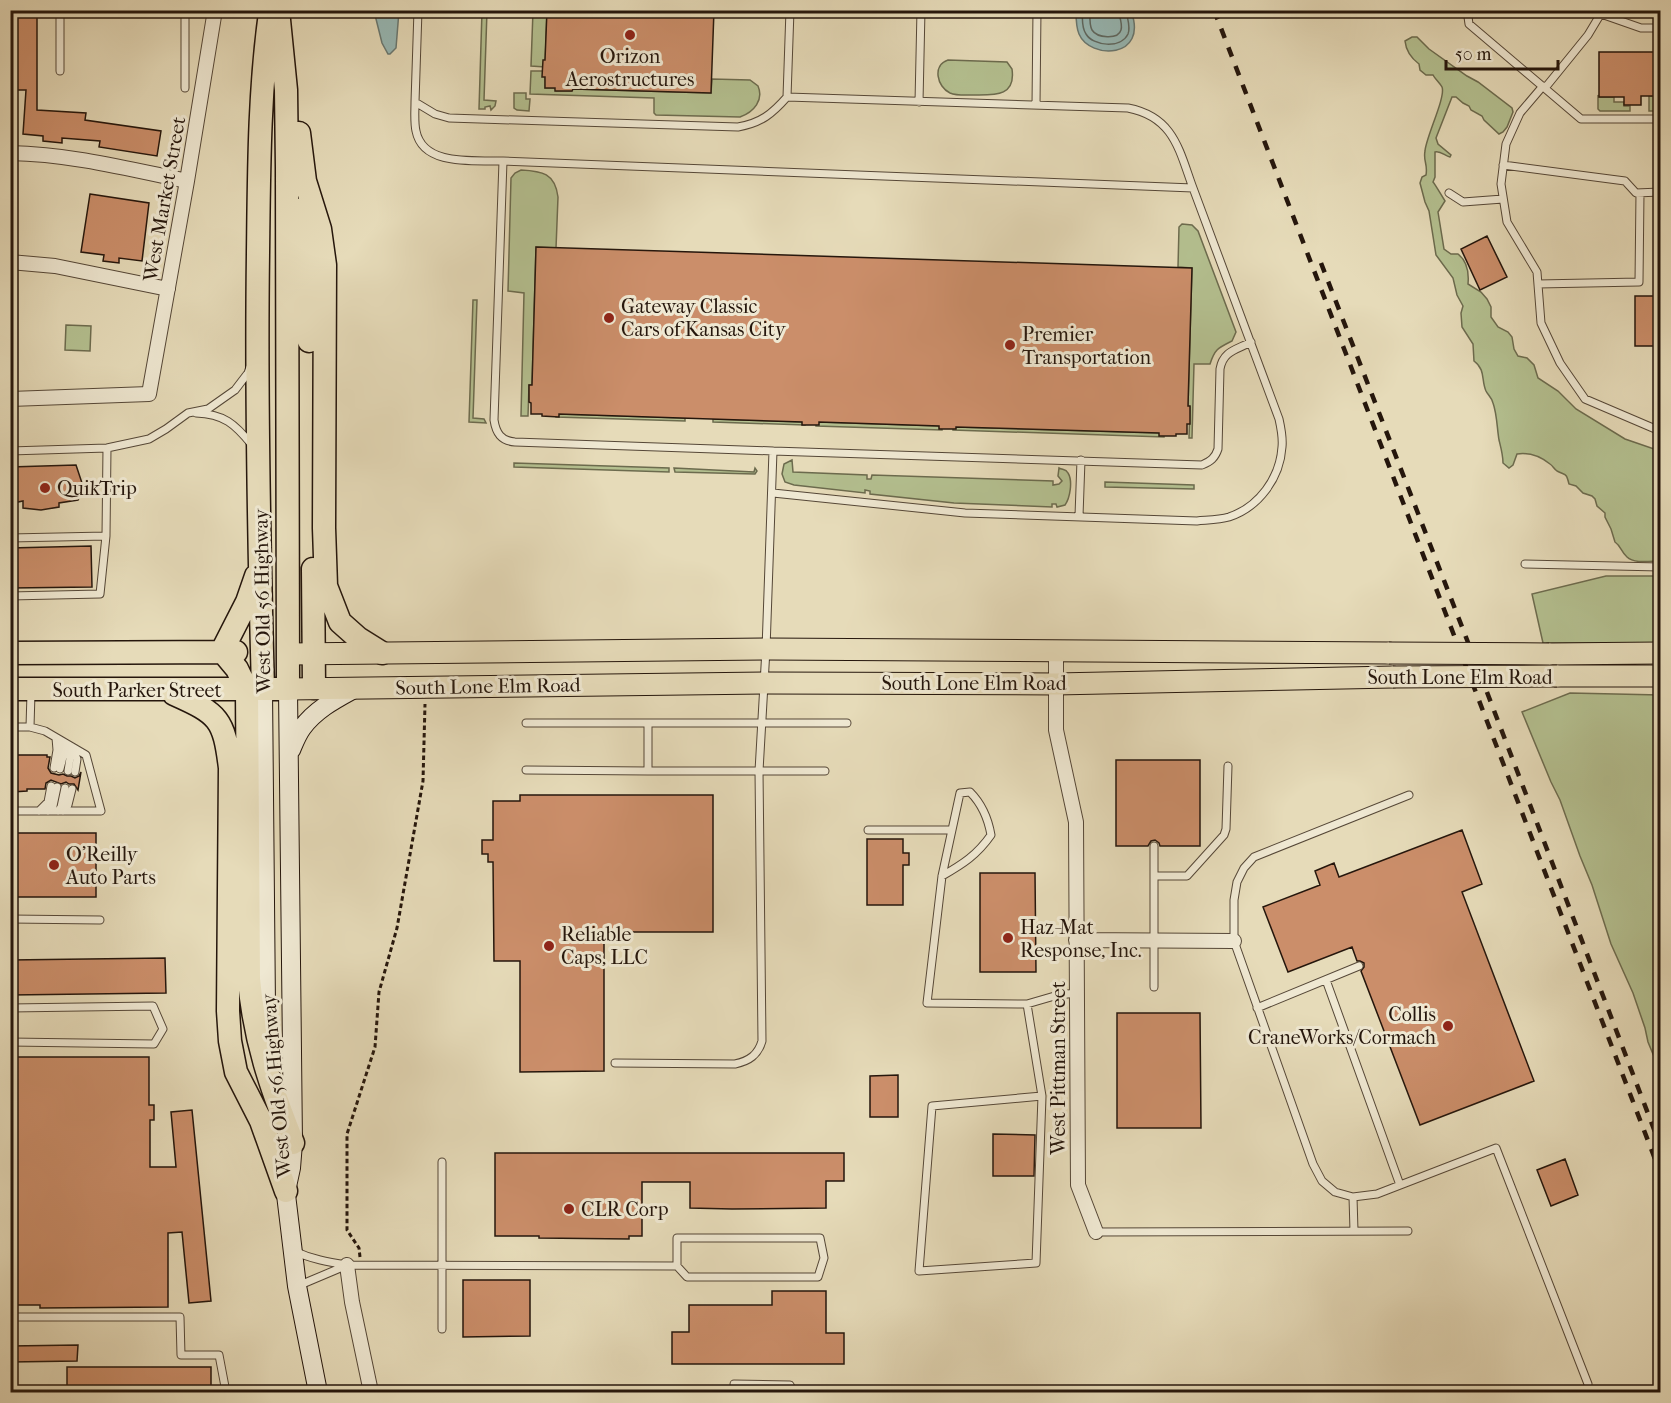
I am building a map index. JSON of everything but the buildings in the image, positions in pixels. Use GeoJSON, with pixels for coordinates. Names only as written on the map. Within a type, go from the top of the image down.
{"type":"FeatureCollection","features":[{"type":"Feature","properties":{"kind":"highway","name":"West Old 56 Highway"},"geometry":{"type":"LineString","coordinates":[[270,10],[265,50],[261,142],[257,348],[262,654],[255,689],[249,979],[251,1010],[259,1043],[273,1093],[292,1143]]}},
{"type":"Feature","properties":{"kind":"highway","name":"West Old 56 Highway"},"geometry":{"type":"LineString","coordinates":[[278,10],[285,90],[288,689]]}},
{"type":"Feature","properties":{"kind":"highway"},"geometry":{"type":"LineString","coordinates":[[284,10],[294,55],[304,181],[320,229],[325,265],[324,528],[326,586],[340,622],[358,638],[382,653]]}},
{"type":"Feature","properties":{"kind":"highway"},"geometry":{"type":"LineString","coordinates":[[261,142],[286,191],[306,241],[314,688]]}},
{"type":"Feature","properties":{"kind":"highway"},"geometry":{"type":"LineString","coordinates":[[255,689],[222,651],[247,602],[261,562]]}},
{"type":"Feature","properties":{"kind":"highway","name":"South Parker Street"},"geometry":{"type":"LineString","coordinates":[[10,653],[222,651],[288,654]]}},
{"type":"Feature","properties":{"kind":"highway","name":"South Parker Street"},"geometry":{"type":"LineString","coordinates":[[21,690],[288,689]]}},
{"type":"Feature","properties":{"kind":"highway"},"geometry":{"type":"LineString","coordinates":[[164,690],[200,706],[214,716],[223,729],[227,742],[230,768],[228,1011],[230,1041],[236,1072],[261,1121],[286,1191]]}},
{"type":"Feature","properties":{"kind":"main road","name":"South Lone Elm Road"},"geometry":{"type":"LineString","coordinates":[[288,654],[766,649],[1660,653]]}},
{"type":"Feature","properties":{"kind":"main road","name":"South Lone Elm Road"},"geometry":{"type":"LineString","coordinates":[[288,689],[765,683],[1056,684],[1393,676],[1660,676]]}},
{"type":"Feature","properties":{"kind":"main road"},"geometry":{"type":"LineString","coordinates":[[288,754],[302,729],[315,714],[331,701],[357,688]]}},
{"type":"Feature","properties":{"kind":"main road","name":"West Old 56 Highway"},"geometry":{"type":"LineString","coordinates":[[286,1191],[291,1168],[292,1143],[288,689]]}},
{"type":"Feature","properties":{"kind":"main road","name":"West Old 56 Highway"},"geometry":{"type":"LineString","coordinates":[[273,1093],[297,1286],[318,1392]]}},
{"type":"Feature","properties":{"kind":"street","name":"West Market Street"},"geometry":{"type":"LineString","coordinates":[[10,399],[149,394],[215,11]]}},
{"type":"Feature","properties":{"kind":"street"},"geometry":{"type":"LineString","coordinates":[[10,153],[97,162],[187,181]]}},
{"type":"Feature","properties":{"kind":"street"},"geometry":{"type":"LineString","coordinates":[[10,262],[55,266],[168,289]]}},
{"type":"Feature","properties":{"kind":"street","name":"West Pittman Street"},"geometry":{"type":"LineString","coordinates":[[1056,650],[1056,730],[1076,822],[1078,1185],[1096,1232]]}},
{"type":"Feature","properties":{"kind":"street"},"geometry":{"type":"LineString","coordinates":[[1076,940],[1234,941]]}},
{"type":"Feature","properties":{"kind":"street"},"geometry":{"type":"LineString","coordinates":[[354,1265],[352,1302],[371,1392]]}},
{"type":"Feature","properties":{"kind":"lane"},"geometry":{"type":"LineString","coordinates":[[60,10],[60,72]]}},
{"type":"Feature","properties":{"kind":"lane"},"geometry":{"type":"LineString","coordinates":[[418,10],[416,131],[420,142],[429,153],[440,157],[1193,188]]}},
{"type":"Feature","properties":{"kind":"lane"},"geometry":{"type":"LineString","coordinates":[[415,102],[435,114],[449,118],[738,127],[750,125],[774,112],[787,97],[790,10]]}},
{"type":"Feature","properties":{"kind":"lane"},"geometry":{"type":"LineString","coordinates":[[919,102],[921,10]]}},
{"type":"Feature","properties":{"kind":"lane"},"geometry":{"type":"LineString","coordinates":[[1036,105],[1037,10]]}},
{"type":"Feature","properties":{"kind":"lane"},"geometry":{"type":"LineString","coordinates":[[1467,10],[1469,24],[1581,119],[1660,119]]}},
{"type":"Feature","properties":{"kind":"lane"},"geometry":{"type":"LineString","coordinates":[[185,88],[184,11],[215,11]]}},
{"type":"Feature","properties":{"kind":"lane"},"geometry":{"type":"LineString","coordinates":[[1660,28],[1641,28],[1602,12],[1588,35],[1520,114],[1506,144],[1501,184],[1507,222],[1537,272],[1540,322],[1560,363],[1585,399],[1660,430]]}},
{"type":"Feature","properties":{"kind":"lane"},"geometry":{"type":"LineString","coordinates":[[773,493],[965,513],[1212,520],[1229,517],[1266,492],[1280,461],[1283,446],[1279,419],[1177,144],[1160,121],[1148,114],[1128,108],[787,97]]}},
{"type":"Feature","properties":{"kind":"lane"},"geometry":{"type":"LineString","coordinates":[[503,160],[494,420],[499,435],[515,442],[1202,465],[1216,456],[1218,449],[1221,361],[1225,355],[1251,342]]}},
{"type":"Feature","properties":{"kind":"lane"},"geometry":{"type":"LineString","coordinates":[[1503,165],[1625,181],[1636,193],[1660,192]]}},
{"type":"Feature","properties":{"kind":"lane"},"geometry":{"type":"LineString","coordinates":[[1449,193],[1462,202],[1503,199]]}},
{"type":"Feature","properties":{"kind":"lane"},"geometry":{"type":"LineString","coordinates":[[1538,284],[1640,282],[1640,193]]}},
{"type":"Feature","properties":{"kind":"lane"},"geometry":{"type":"LineString","coordinates":[[10,451],[107,448],[148,439],[188,413],[208,408],[235,390],[248,373],[257,348]]}},
{"type":"Feature","properties":{"kind":"lane"},"geometry":{"type":"LineString","coordinates":[[188,413],[208,415],[228,421],[239,429],[259,453]]}},
{"type":"Feature","properties":{"kind":"lane"},"geometry":{"type":"LineString","coordinates":[[10,596],[100,594],[106,536],[107,448]]}},
{"type":"Feature","properties":{"kind":"lane"},"geometry":{"type":"LineString","coordinates":[[615,1063],[735,1064],[752,1058],[759,1050],[762,1041],[759,771],[765,683],[773,451]]}},
{"type":"Feature","properties":{"kind":"lane"},"geometry":{"type":"LineString","coordinates":[[1079,516],[1081,460]]}},
{"type":"Feature","properties":{"kind":"lane"},"geometry":{"type":"LineString","coordinates":[[10,538],[106,536]]}},
{"type":"Feature","properties":{"kind":"lane"},"geometry":{"type":"LineString","coordinates":[[1525,564],[1660,567]]}},
{"type":"Feature","properties":{"kind":"lane"},"geometry":{"type":"LineString","coordinates":[[21,690],[30,727]]}},
{"type":"Feature","properties":{"kind":"lane"},"geometry":{"type":"LineString","coordinates":[[526,723],[847,723]]}},
{"type":"Feature","properties":{"kind":"lane"},"geometry":{"type":"LineString","coordinates":[[648,723],[648,771]]}},
{"type":"Feature","properties":{"kind":"lane"},"geometry":{"type":"LineString","coordinates":[[10,727],[30,727],[45,731],[86,754],[101,811],[10,811]]}},
{"type":"Feature","properties":{"kind":"lane"},"geometry":{"type":"LineString","coordinates":[[64,742],[77,759],[64,770],[63,757],[64,742]]}},
{"type":"Feature","properties":{"kind":"lane"},"geometry":{"type":"LineString","coordinates":[[1154,876],[1187,876],[1224,835],[1228,766]]}},
{"type":"Feature","properties":{"kind":"lane"},"geometry":{"type":"LineString","coordinates":[[526,770],[825,771]]}},
{"type":"Feature","properties":{"kind":"lane"},"geometry":{"type":"LineString","coordinates":[[60,811],[61,788]]}},
{"type":"Feature","properties":{"kind":"lane"},"geometry":{"type":"LineString","coordinates":[[48,811],[53,806],[61,788]]}},
{"type":"Feature","properties":{"kind":"lane"},"geometry":{"type":"LineString","coordinates":[[39,811],[61,788]]}},
{"type":"Feature","properties":{"kind":"lane"},"geometry":{"type":"LineString","coordinates":[[942,876],[964,864],[982,848],[991,835],[988,819],[978,800],[970,792],[960,793],[951,830],[942,876],[927,1003],[1027,1004],[1058,995],[1077,993]]}},
{"type":"Feature","properties":{"kind":"lane"},"geometry":{"type":"LineString","coordinates":[[1409,795],[1254,857],[1244,868],[1237,882],[1234,900],[1234,941],[1313,1164],[1322,1181],[1335,1192],[1353,1197],[1377,1194],[1496,1148],[1588,1384]]}},
{"type":"Feature","properties":{"kind":"lane"},"geometry":{"type":"LineString","coordinates":[[868,830],[951,830]]}},
{"type":"Feature","properties":{"kind":"lane"},"geometry":{"type":"LineString","coordinates":[[1154,846],[1154,987]]}},
{"type":"Feature","properties":{"kind":"lane"},"geometry":{"type":"LineString","coordinates":[[10,919],[100,920]]}},
{"type":"Feature","properties":{"kind":"lane"},"geometry":{"type":"LineString","coordinates":[[1257,1008],[1359,966]]}},
{"type":"Feature","properties":{"kind":"lane"},"geometry":{"type":"LineString","coordinates":[[1326,980],[1400,1185]]}},
{"type":"Feature","properties":{"kind":"lane"},"geometry":{"type":"LineString","coordinates":[[1027,1004],[1042,1096],[1036,1263],[919,1271],[932,1106],[1042,1096]]}},
{"type":"Feature","properties":{"kind":"lane"},"geometry":{"type":"LineString","coordinates":[[10,1008],[153,1006],[163,1029],[154,1044],[10,1042]]}},
{"type":"Feature","properties":{"kind":"lane"},"geometry":{"type":"LineString","coordinates":[[442,1162],[442,1329]]}},
{"type":"Feature","properties":{"kind":"lane"},"geometry":{"type":"LineString","coordinates":[[1353,1197],[1354,1231]]}},
{"type":"Feature","properties":{"kind":"lane"},"geometry":{"type":"LineString","coordinates":[[1096,1232],[1408,1231]]}},
{"type":"Feature","properties":{"kind":"lane"},"geometry":{"type":"LineString","coordinates":[[293,1251],[326,1262],[354,1265],[677,1266],[687,1277],[818,1277],[824,1258],[820,1238],[677,1238],[677,1266]]}},
{"type":"Feature","properties":{"kind":"lane"},"geometry":{"type":"LineString","coordinates":[[297,1286],[354,1265]]}},
{"type":"Feature","properties":{"kind":"lane"},"geometry":{"type":"LineString","coordinates":[[10,1317],[180,1317],[181,1355],[219,1355],[226,1392]]}},
{"type":"Feature","properties":{"kind":"lane"},"geometry":{"type":"LineString","coordinates":[[734,1384],[790,1385],[793,1392]]}},
{"type":"Feature","properties":{"kind":"path"},"geometry":{"type":"LineString","coordinates":[[354,1265],[360,1248],[347,1230],[348,1134],[375,1047],[379,993],[397,928],[423,781],[425,701]]}},
{"type":"Feature","properties":{"kind":"green space"},"geometry":{"type":"Polygon","coordinates":[[[482,11],[487,11],[484,100],[496,101],[491,110],[490,106],[479,109],[482,11]]]}},
{"type":"Feature","properties":{"kind":"green space"},"geometry":{"type":"Polygon","coordinates":[[[533,11],[547,11],[545,67],[531,66],[533,11]]]}},
{"type":"Feature","properties":{"kind":"green space"},"geometry":{"type":"Polygon","coordinates":[[[1417,37],[1429,49],[1478,82],[1512,108],[1513,112],[1507,127],[1499,134],[1482,116],[1456,97],[1452,97],[1436,138],[1438,144],[1451,155],[1450,157],[1435,152],[1433,182],[1445,201],[1438,212],[1444,249],[1451,254],[1458,254],[1464,260],[1468,272],[1468,284],[1487,299],[1491,307],[1491,317],[1498,327],[1512,337],[1518,356],[1527,358],[1534,365],[1538,378],[1558,391],[1576,409],[1625,439],[1660,451],[1660,561],[1638,561],[1627,557],[1615,542],[1605,513],[1597,506],[1595,499],[1569,484],[1565,475],[1542,459],[1531,454],[1517,454],[1513,465],[1509,468],[1503,463],[1492,400],[1486,391],[1482,372],[1474,361],[1473,344],[1462,327],[1463,306],[1457,295],[1453,278],[1436,255],[1429,211],[1420,183],[1422,177],[1426,175],[1426,145],[1439,108],[1442,87],[1433,75],[1426,75],[1420,70],[1419,64],[1411,57],[1405,41],[1417,37]]]}},
{"type":"Feature","properties":{"kind":"green space"},"geometry":{"type":"Polygon","coordinates":[[[948,60],[1007,62],[1012,69],[1011,85],[1007,90],[989,95],[950,93],[942,86],[938,76],[940,66],[948,60]]]}},
{"type":"Feature","properties":{"kind":"green space"},"geometry":{"type":"Polygon","coordinates":[[[531,71],[545,71],[545,88],[555,88],[556,91],[572,91],[573,89],[711,93],[712,79],[750,80],[758,86],[760,96],[753,109],[740,117],[656,115],[654,98],[530,94],[531,71]]]}},
{"type":"Feature","properties":{"kind":"green space"},"geometry":{"type":"Polygon","coordinates":[[[514,93],[526,93],[526,99],[530,99],[529,111],[514,108],[514,93]]]}},
{"type":"Feature","properties":{"kind":"green space"},"geometry":{"type":"Polygon","coordinates":[[[1598,95],[1599,97],[1614,97],[1614,102],[1624,102],[1624,106],[1630,106],[1630,111],[1600,111],[1598,95]]]}},
{"type":"Feature","properties":{"kind":"green space"},"geometry":{"type":"Polygon","coordinates":[[[1649,96],[1660,96],[1660,111],[1649,111],[1649,96]]]}},
{"type":"Feature","properties":{"kind":"green space"},"geometry":{"type":"Polygon","coordinates":[[[521,170],[535,171],[551,178],[558,197],[556,248],[536,247],[532,385],[529,385],[528,416],[521,416],[524,293],[508,291],[511,178],[521,170]]]}},
{"type":"Feature","properties":{"kind":"green space"},"geometry":{"type":"Polygon","coordinates":[[[1182,224],[1192,225],[1198,231],[1236,332],[1232,341],[1215,352],[1210,364],[1194,364],[1192,438],[1189,438],[1190,407],[1188,406],[1192,268],[1178,267],[1179,227],[1182,224]]]}},
{"type":"Feature","properties":{"kind":"green space"},"geometry":{"type":"Polygon","coordinates":[[[473,300],[477,300],[473,418],[484,419],[486,423],[469,422],[473,300]]]}},
{"type":"Feature","properties":{"kind":"green space"},"geometry":{"type":"Polygon","coordinates":[[[66,325],[91,326],[90,351],[65,350],[66,325]]]}},
{"type":"Feature","properties":{"kind":"green space"},"geometry":{"type":"Polygon","coordinates":[[[556,414],[685,418],[685,421],[556,417],[556,414]]]}},
{"type":"Feature","properties":{"kind":"green space"},"geometry":{"type":"Polygon","coordinates":[[[713,419],[805,422],[805,425],[713,422],[713,419]]]}},
{"type":"Feature","properties":{"kind":"green space"},"geometry":{"type":"Polygon","coordinates":[[[816,422],[942,426],[942,430],[816,426],[816,422]]]}},
{"type":"Feature","properties":{"kind":"green space"},"geometry":{"type":"Polygon","coordinates":[[[953,427],[1164,433],[1164,437],[953,430],[953,427]]]}},
{"type":"Feature","properties":{"kind":"green space"},"geometry":{"type":"Polygon","coordinates":[[[792,460],[793,472],[867,475],[867,479],[871,479],[872,475],[1053,481],[1053,485],[1062,481],[1058,476],[1059,468],[1068,473],[1070,489],[1065,505],[1057,507],[1056,504],[1052,504],[1052,507],[954,503],[870,494],[870,491],[865,490],[865,493],[794,485],[785,482],[782,474],[784,464],[792,460]]]}},
{"type":"Feature","properties":{"kind":"green space"},"geometry":{"type":"Polygon","coordinates":[[[514,463],[669,468],[669,472],[514,467],[514,463]]]}},
{"type":"Feature","properties":{"kind":"green space"},"geometry":{"type":"Polygon","coordinates":[[[674,468],[754,472],[755,468],[757,471],[755,474],[675,472],[674,468]]]}},
{"type":"Feature","properties":{"kind":"green space"},"geometry":{"type":"Polygon","coordinates":[[[1105,482],[1194,485],[1194,489],[1105,487],[1105,482]]]}},
{"type":"Feature","properties":{"kind":"green space"},"geometry":{"type":"Polygon","coordinates":[[[1606,576],[1660,576],[1660,643],[1543,643],[1532,594],[1606,576]]]}},
{"type":"Feature","properties":{"kind":"green space"},"geometry":{"type":"Polygon","coordinates":[[[1570,693],[1660,695],[1660,1071],[1648,1042],[1633,993],[1611,944],[1560,800],[1522,712],[1570,693]]]}},
{"type":"Feature","properties":{"kind":"water"},"geometry":{"type":"Polygon","coordinates":[[[374,11],[399,11],[396,48],[390,54],[382,43],[374,11]]]}},
{"type":"Feature","properties":{"kind":"water"},"geometry":{"type":"Polygon","coordinates":[[[1076,11],[1131,11],[1134,27],[1132,38],[1125,46],[1116,50],[1105,51],[1094,48],[1079,34],[1076,11]]]}},
{"type":"Feature","properties":{"kind":"railway"},"geometry":{"type":"LineString","coordinates":[[1214,10],[1660,1172]]}},
{"type":"Feature","properties":{"kind":"railway"},"geometry":{"type":"LineString","coordinates":[[1321,263],[1660,1145]]}},
{"type":"Feature","properties":{"kind":"place","name":"Orizon Aerostructures"},"geometry":{"type":"Point","coordinates":[630,35]}},
{"type":"Feature","properties":{"kind":"place","name":"Gateway Classic Cars of Kansas City"},"geometry":{"type":"Point","coordinates":[609,318]}},
{"type":"Feature","properties":{"kind":"place","name":"Premier Transportation"},"geometry":{"type":"Point","coordinates":[1010,345]}},
{"type":"Feature","properties":{"kind":"place","name":"QuikTrip"},"geometry":{"type":"Point","coordinates":[45,488]}},
{"type":"Feature","properties":{"kind":"place","name":"O'Reilly Auto Parts"},"geometry":{"type":"Point","coordinates":[54,865]}},
{"type":"Feature","properties":{"kind":"place","name":"Haz-Mat Response, Inc."},"geometry":{"type":"Point","coordinates":[1008,938]}},
{"type":"Feature","properties":{"kind":"place","name":"Reliable Caps, LLC"},"geometry":{"type":"Point","coordinates":[549,946]}},
{"type":"Feature","properties":{"kind":"place","name":"Collis CraneWorks/Cormach"},"geometry":{"type":"Point","coordinates":[1448,1026]}},
{"type":"Feature","properties":{"kind":"place","name":"CLR Corp"},"geometry":{"type":"Point","coordinates":[569,1209]}}]}
